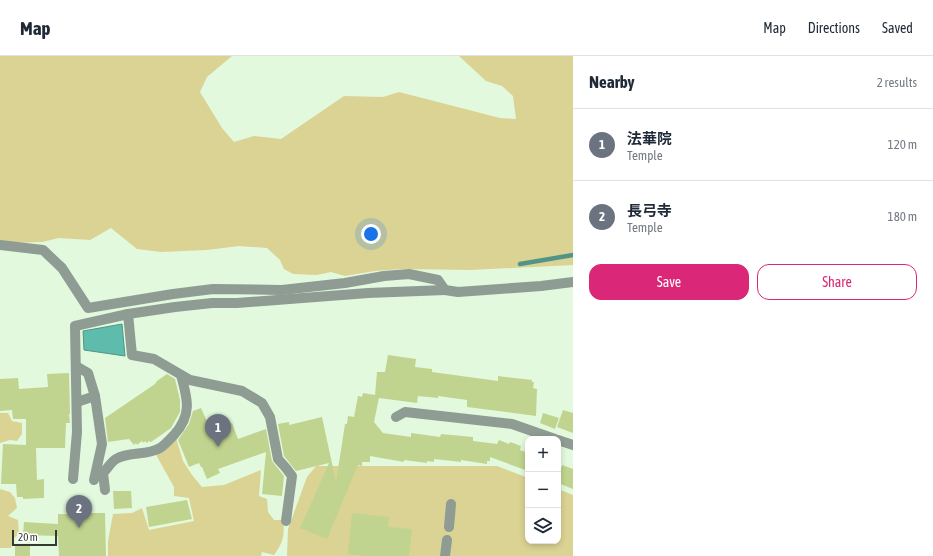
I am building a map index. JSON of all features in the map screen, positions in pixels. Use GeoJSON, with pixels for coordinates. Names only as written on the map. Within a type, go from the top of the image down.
{"type":"FeatureCollection","features":[{"type":"Feature","properties":{"kind":"street"},"geometry":{"type":"LineString","coordinates":[[0,246],[43,250],[62,268],[88,308],[213,289],[282,290],[409,274],[438,280],[445,290]]}},
{"type":"Feature","properties":{"kind":"street"},"geometry":{"type":"LineString","coordinates":[[73,479],[77,432],[75,326],[128,314],[212,303],[237,303],[368,293],[445,290],[458,292],[541,286],[573,282]]}},
{"type":"Feature","properties":{"kind":"street"},"geometry":{"type":"LineString","coordinates":[[128,314],[132,355],[154,359],[190,380],[242,391],[262,403],[270,417],[278,459],[292,476],[286,521]]}},
{"type":"Feature","properties":{"kind":"street"},"geometry":{"type":"LineString","coordinates":[[76,366],[88,373],[95,396],[102,444],[94,480]]}},
{"type":"Feature","properties":{"kind":"street"},"geometry":{"type":"LineString","coordinates":[[105,490],[103,473],[116,459],[160,448],[181,426],[187,413],[188,402],[181,375]]}},
{"type":"Feature","properties":{"kind":"street"},"geometry":{"type":"LineString","coordinates":[[77,402],[95,396]]}},
{"type":"Feature","properties":{"kind":"street"},"geometry":{"type":"LineString","coordinates":[[396,417],[405,412],[512,424],[548,436]]}},
{"type":"Feature","properties":{"kind":"street"},"geometry":{"type":"LineString","coordinates":[[561,440],[573,445]]}},
{"type":"Feature","properties":{"kind":"street"},"geometry":{"type":"LineString","coordinates":[[449,526],[451,504]]}},
{"type":"Feature","properties":{"kind":"street"},"geometry":{"type":"LineString","coordinates":[[445,556],[447,540]]}},
{"type":"Feature","properties":{"kind":"shaded area"},"geometry":{"type":"Polygon","coordinates":[[[0,56],[232,56],[207,77],[200,92],[222,128],[234,142],[254,136],[281,139],[344,96],[383,97],[399,92],[500,118],[516,119],[513,96],[502,86],[486,81],[459,56],[573,56],[573,265],[470,270],[401,269],[375,271],[345,276],[331,272],[317,275],[293,274],[284,269],[280,260],[267,248],[239,246],[207,250],[161,252],[137,249],[111,228],[90,240],[59,238],[42,242],[9,243],[0,241],[0,56]]]}},
{"type":"Feature","properties":{"kind":"shaded area"},"geometry":{"type":"Polygon","coordinates":[[[0,413],[8,413],[12,421],[22,423],[22,434],[17,441],[10,440],[0,443],[0,413]]]}},
{"type":"Feature","properties":{"kind":"shaded area"},"geometry":{"type":"Polygon","coordinates":[[[176,438],[183,461],[202,487],[224,485],[261,470],[259,496],[267,499],[268,512],[274,520],[283,520],[283,539],[274,555],[262,552],[261,556],[108,556],[108,541],[113,514],[132,513],[142,508],[149,530],[194,521],[189,498],[174,496],[174,487],[155,453],[176,438]]]}},
{"type":"Feature","properties":{"kind":"shaded area"},"geometry":{"type":"Polygon","coordinates":[[[316,466],[497,466],[525,477],[525,544],[561,544],[561,490],[573,495],[573,556],[287,556],[288,529],[307,477],[316,466]]]}},
{"type":"Feature","properties":{"kind":"shaded area"},"geometry":{"type":"Polygon","coordinates":[[[0,489],[10,492],[15,498],[17,508],[8,516],[18,520],[19,534],[14,538],[11,548],[0,548],[0,489]]]}},
{"type":"Feature","properties":{"kind":"water"},"geometry":{"type":"Polygon","coordinates":[[[122,324],[125,356],[84,350],[83,331],[122,324]]]}},
{"type":"Feature","properties":{"kind":"building"},"geometry":{"type":"Polygon","coordinates":[[[388,355],[416,359],[415,367],[432,369],[432,372],[498,381],[498,376],[532,380],[532,382],[534,382],[533,388],[537,389],[536,416],[467,407],[467,400],[438,396],[438,398],[418,396],[417,403],[379,398],[374,422],[383,433],[411,437],[411,433],[440,437],[441,434],[473,437],[473,441],[497,444],[499,440],[509,444],[510,442],[521,446],[520,450],[525,452],[525,470],[490,457],[490,461],[487,461],[487,464],[461,460],[461,462],[434,459],[434,462],[427,461],[427,463],[404,460],[404,462],[370,456],[370,462],[362,462],[362,466],[358,465],[327,539],[300,528],[329,463],[296,471],[284,456],[278,424],[289,422],[289,425],[322,417],[336,482],[345,424],[347,424],[348,416],[354,417],[358,396],[362,397],[363,393],[375,395],[377,372],[385,372],[388,355]]]}},
{"type":"Feature","properties":{"kind":"building"},"geometry":{"type":"Polygon","coordinates":[[[69,373],[70,423],[66,423],[65,448],[36,448],[37,480],[44,479],[44,498],[23,499],[23,497],[17,497],[16,484],[1,484],[3,444],[26,445],[26,419],[13,419],[12,410],[0,411],[0,379],[18,378],[19,389],[48,387],[47,374],[69,373]]]}},
{"type":"Feature","properties":{"kind":"building"},"geometry":{"type":"Polygon","coordinates":[[[167,374],[175,379],[180,400],[180,412],[171,428],[151,442],[149,441],[147,443],[142,441],[137,445],[136,443],[134,445],[129,439],[108,442],[105,418],[155,384],[167,374]]]}},
{"type":"Feature","properties":{"kind":"building"},"geometry":{"type":"Polygon","coordinates":[[[201,408],[209,426],[213,424],[215,430],[232,423],[238,439],[266,429],[272,461],[284,476],[282,496],[262,494],[266,452],[218,469],[220,473],[207,479],[199,463],[189,467],[178,440],[189,424],[193,411],[201,408]]]}},
{"type":"Feature","properties":{"kind":"building"},"geometry":{"type":"Polygon","coordinates":[[[563,410],[573,413],[573,433],[557,427],[563,410]]]}},
{"type":"Feature","properties":{"kind":"building"},"geometry":{"type":"Polygon","coordinates":[[[543,413],[559,418],[555,429],[540,423],[543,413]]]}},
{"type":"Feature","properties":{"kind":"building"},"geometry":{"type":"Polygon","coordinates":[[[562,465],[573,469],[573,489],[561,484],[562,465]]]}},
{"type":"Feature","properties":{"kind":"building"},"geometry":{"type":"Polygon","coordinates":[[[113,491],[131,491],[132,508],[114,509],[113,491]]]}},
{"type":"Feature","properties":{"kind":"building"},"geometry":{"type":"Polygon","coordinates":[[[187,500],[192,519],[149,527],[146,507],[187,500]]]}},
{"type":"Feature","properties":{"kind":"building"},"geometry":{"type":"Polygon","coordinates":[[[89,507],[89,513],[105,513],[106,556],[59,556],[58,536],[23,535],[24,522],[58,524],[58,514],[73,514],[73,508],[89,507]]]}},
{"type":"Feature","properties":{"kind":"building"},"geometry":{"type":"Polygon","coordinates":[[[352,513],[389,517],[388,527],[412,529],[409,556],[366,556],[348,554],[352,513]]]}},
{"type":"Feature","properties":{"kind":"building"},"geometry":{"type":"Polygon","coordinates":[[[15,544],[30,544],[30,556],[15,556],[15,544]]]}},
{"type":"Feature","properties":{"kind":"waterway"},"geometry":{"type":"LineString","coordinates":[[520,264],[573,255]]}},
{"type":"Feature","properties":{"kind":"place","name":"法華院"},"geometry":{"type":"Point","coordinates":[218,447]}},
{"type":"Feature","properties":{"kind":"place","name":"長弓寺"},"geometry":{"type":"Point","coordinates":[79,528]}}]}
